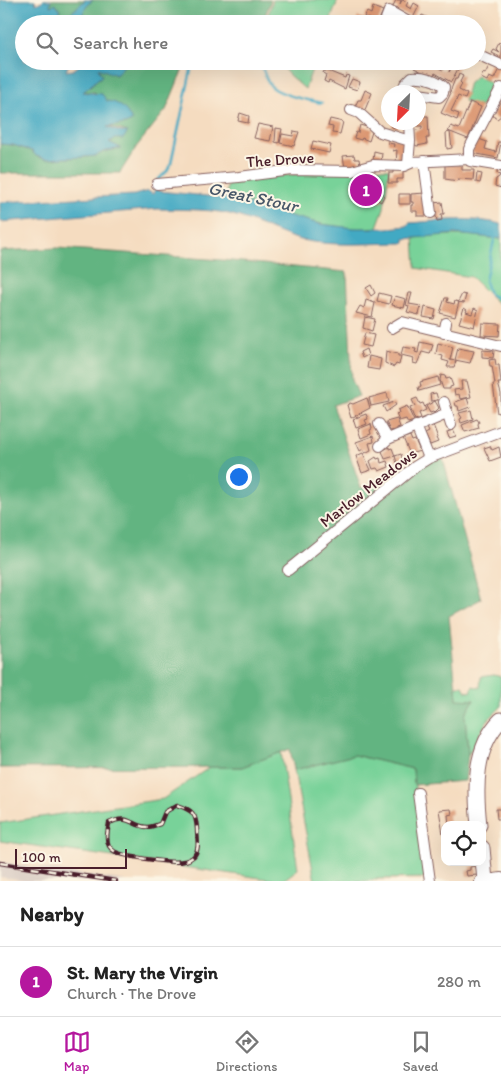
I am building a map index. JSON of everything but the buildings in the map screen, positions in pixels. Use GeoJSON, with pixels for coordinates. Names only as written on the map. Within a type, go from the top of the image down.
{"type":"FeatureCollection","features":[{"type":"Feature","properties":{"kind":"highway"},"geometry":{"type":"LineString","coordinates":[[479,821],[476,787],[478,768],[486,742],[501,720]]}},
{"type":"Feature","properties":{"kind":"highway"},"geometry":{"type":"LineString","coordinates":[[484,866],[485,881]]}},
{"type":"Feature","properties":{"kind":"street"},"geometry":{"type":"LineString","coordinates":[[486,58],[501,65]]}},
{"type":"Feature","properties":{"kind":"street"},"geometry":{"type":"LineString","coordinates":[[406,85],[412,77],[418,76],[440,83],[444,88],[443,93],[439,97],[426,95]]}},
{"type":"Feature","properties":{"kind":"street"},"geometry":{"type":"LineString","coordinates":[[469,159],[469,149],[501,88]]}},
{"type":"Feature","properties":{"kind":"street"},"geometry":{"type":"LineString","coordinates":[[351,110],[359,113],[380,132],[410,141]]}},
{"type":"Feature","properties":{"kind":"street"},"geometry":{"type":"LineString","coordinates":[[406,165],[410,141],[409,130]]}},
{"type":"Feature","properties":{"kind":"street","name":"The Drove"},"geometry":{"type":"LineString","coordinates":[[157,184],[292,170],[352,171],[373,165],[406,165],[424,161],[469,159],[470,161],[501,166]]}},
{"type":"Feature","properties":{"kind":"street"},"geometry":{"type":"LineString","coordinates":[[424,161],[430,213]]}},
{"type":"Feature","properties":{"kind":"street"},"geometry":{"type":"LineString","coordinates":[[392,328],[402,322],[501,346]]}},
{"type":"Feature","properties":{"kind":"street"},"geometry":{"type":"LineString","coordinates":[[444,333],[446,322]]}},
{"type":"Feature","properties":{"kind":"street"},"geometry":{"type":"LineString","coordinates":[[444,402],[451,425]]}},
{"type":"Feature","properties":{"kind":"street"},"geometry":{"type":"LineString","coordinates":[[379,424],[384,443],[416,426],[447,414]]}},
{"type":"Feature","properties":{"kind":"street"},"geometry":{"type":"LineString","coordinates":[[416,426],[429,458]]}},
{"type":"Feature","properties":{"kind":"street","name":"Marlow Meadows"},"geometry":{"type":"LineString","coordinates":[[288,570],[416,466],[429,458],[501,430]]}},
{"type":"Feature","properties":{"kind":"street"},"geometry":{"type":"LineString","coordinates":[[418,793],[430,857],[430,881]]}},
{"type":"Feature","properties":{"kind":"street"},"geometry":{"type":"LineString","coordinates":[[480,881],[501,880]]}},
{"type":"Feature","properties":{"kind":"shaded area"},"geometry":{"type":"Polygon","coordinates":[[[0,862],[126,881],[25,881],[0,877],[0,862]]]}},
{"type":"Feature","properties":{"kind":"green space"},"geometry":{"type":"Polygon","coordinates":[[[51,0],[85,0],[70,15],[59,15],[60,10],[50,6],[51,0]]]}},
{"type":"Feature","properties":{"kind":"green space"},"geometry":{"type":"Polygon","coordinates":[[[93,0],[271,0],[265,15],[82,15],[87,5],[93,0]]]}},
{"type":"Feature","properties":{"kind":"green space"},"geometry":{"type":"Polygon","coordinates":[[[273,0],[338,0],[332,15],[268,15],[273,0]]]}},
{"type":"Feature","properties":{"kind":"green space"},"geometry":{"type":"Polygon","coordinates":[[[99,70],[105,70],[116,75],[120,70],[182,70],[166,110],[137,146],[120,173],[0,173],[0,144],[13,145],[32,151],[36,156],[46,159],[96,156],[103,152],[120,148],[109,142],[128,132],[106,126],[125,124],[107,101],[94,92],[82,92],[101,76],[99,70]]]}},
{"type":"Feature","properties":{"kind":"green space"},"geometry":{"type":"Polygon","coordinates":[[[285,70],[312,70],[305,89],[285,70]]]}},
{"type":"Feature","properties":{"kind":"green space"},"geometry":{"type":"Polygon","coordinates":[[[477,76],[492,84],[481,107],[464,101],[469,82],[477,76]]]}},
{"type":"Feature","properties":{"kind":"green space"},"geometry":{"type":"Polygon","coordinates":[[[374,168],[389,169],[384,208],[377,227],[341,227],[321,224],[226,197],[228,180],[374,168]]]}},
{"type":"Feature","properties":{"kind":"green space"},"geometry":{"type":"Polygon","coordinates":[[[439,235],[471,235],[501,239],[501,307],[471,277],[416,268],[414,238],[439,235]]]}},
{"type":"Feature","properties":{"kind":"green space"},"geometry":{"type":"Polygon","coordinates":[[[57,248],[222,260],[347,272],[352,380],[359,396],[333,405],[361,488],[442,455],[481,599],[449,616],[457,699],[474,700],[465,715],[468,755],[465,781],[414,785],[413,769],[354,755],[294,770],[290,749],[242,767],[0,768],[0,251],[57,248]]]}},
{"type":"Feature","properties":{"kind":"green space"},"geometry":{"type":"Polygon","coordinates":[[[494,675],[501,677],[501,707],[487,721],[468,755],[465,715],[474,700],[457,700],[456,686],[463,686],[466,691],[471,692],[473,686],[480,688],[481,677],[494,675]]]}},
{"type":"Feature","properties":{"kind":"green space"},"geometry":{"type":"Polygon","coordinates":[[[281,752],[298,869],[282,881],[0,841],[0,823],[163,799],[210,767],[242,767],[281,752]]]}},
{"type":"Feature","properties":{"kind":"green space"},"geometry":{"type":"Polygon","coordinates":[[[354,755],[413,769],[425,878],[315,881],[294,770],[354,755]]]}},
{"type":"Feature","properties":{"kind":"water"},"geometry":{"type":"Polygon","coordinates":[[[0,0],[35,0],[36,4],[44,0],[51,0],[50,6],[55,4],[60,10],[59,15],[15,15],[15,70],[99,70],[102,76],[83,92],[102,94],[107,101],[122,107],[132,121],[107,127],[121,132],[128,132],[123,139],[115,139],[109,142],[121,148],[103,152],[96,156],[46,159],[36,156],[32,151],[13,145],[0,144],[0,0]]]}},
{"type":"Feature","properties":{"kind":"water"},"geometry":{"type":"Polygon","coordinates":[[[85,0],[93,0],[87,5],[82,15],[70,15],[85,0]]]}},
{"type":"Feature","properties":{"kind":"water"},"geometry":{"type":"Polygon","coordinates":[[[103,70],[120,70],[116,75],[103,70]]]}},
{"type":"Feature","properties":{"kind":"water","name":"Great Stour"},"geometry":{"type":"Polygon","coordinates":[[[155,189],[226,198],[320,224],[354,228],[388,228],[407,226],[409,223],[478,220],[501,224],[501,239],[455,234],[405,239],[405,243],[353,244],[314,242],[293,238],[230,214],[188,210],[157,209],[0,222],[0,202],[134,195],[148,191],[153,194],[155,189]]]}},
{"type":"Feature","properties":{"kind":"waterway"},"geometry":{"type":"LineString","coordinates":[[158,180],[167,171],[171,163],[191,70]]}},
{"type":"Feature","properties":{"kind":"waterway"},"geometry":{"type":"LineString","coordinates":[[263,70],[269,84],[273,88],[294,96],[322,103]]}},
{"type":"Feature","properties":{"kind":"waterway","name":"Great Stour"},"geometry":{"type":"LineString","coordinates":[[495,236],[485,281],[489,294],[501,300]]}},
{"type":"Feature","properties":{"kind":"railway"},"geometry":{"type":"LineString","coordinates":[[177,805],[190,811],[196,819],[198,847],[196,853],[191,858],[179,862],[161,861],[123,855],[109,846],[107,837],[109,823],[122,819],[148,827],[160,824],[165,812],[177,805]]}},
{"type":"Feature","properties":{"kind":"railway"},"geometry":{"type":"LineString","coordinates":[[0,863],[116,881]]}},
{"type":"Feature","properties":{"kind":"place","name":"St. Mary the Virgin"},"geometry":{"type":"Point","coordinates":[366,190]}}]}
